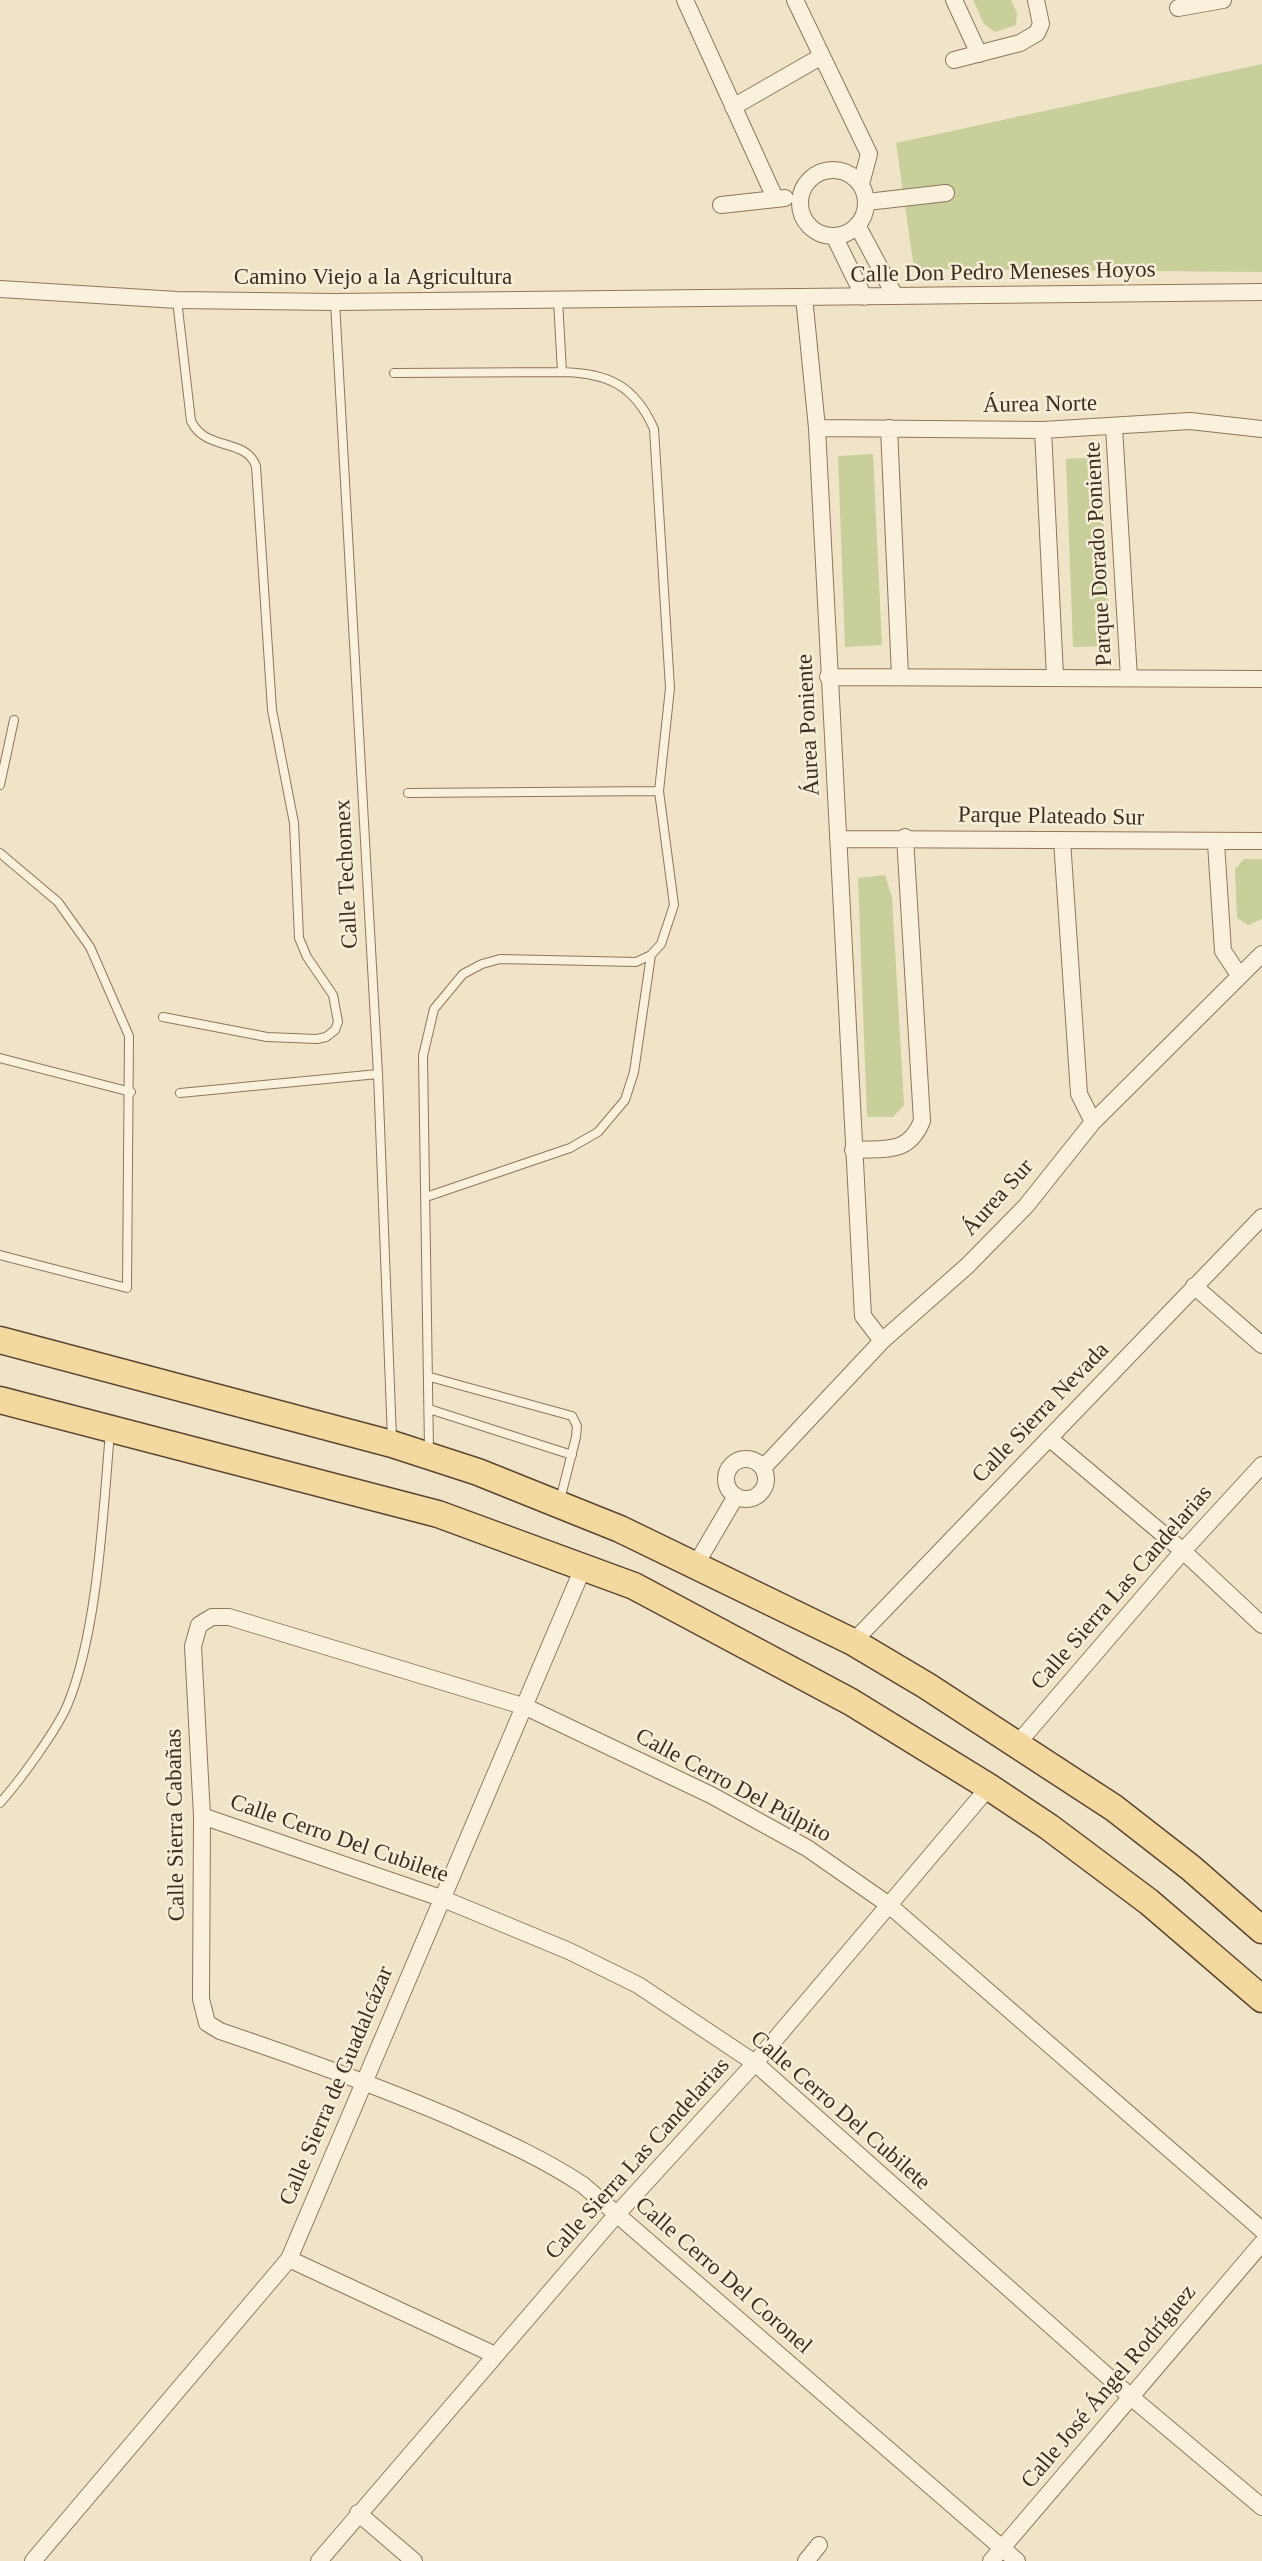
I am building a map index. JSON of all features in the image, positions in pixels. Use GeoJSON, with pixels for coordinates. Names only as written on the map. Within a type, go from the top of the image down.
{"type":"FeatureCollection","features":[{"type":"Feature","properties":{"kind":"main road"},"geometry":{"type":"LineString","coordinates":[[0,1340],[429,1456],[559,1504],[695,1566],[853,1642],[1018,1743],[1114,1808],[1191,1868],[1262,1930]]}},
{"type":"Feature","properties":{"kind":"main road"},"geometry":{"type":"LineString","coordinates":[[0,1400],[438,1514],[634,1586],[851,1702],[989,1787],[1049,1827],[1149,1902],[1262,1999]]}},
{"type":"Feature","properties":{"kind":"street"},"geometry":{"type":"LineString","coordinates":[[685,0],[775,198]]}},
{"type":"Feature","properties":{"kind":"street"},"geometry":{"type":"LineString","coordinates":[[795,0],[869,154],[861,184]]}},
{"type":"Feature","properties":{"kind":"street"},"geometry":{"type":"LineString","coordinates":[[954,0],[979,54]]}},
{"type":"Feature","properties":{"kind":"street"},"geometry":{"type":"LineString","coordinates":[[954,60],[1020,43],[1037,33],[1041,15],[1036,0]]}},
{"type":"Feature","properties":{"kind":"street"},"geometry":{"type":"LineString","coordinates":[[1185,5],[1223,0]]}},
{"type":"Feature","properties":{"kind":"street"},"geometry":{"type":"LineString","coordinates":[[733,107],[822,56]]}},
{"type":"Feature","properties":{"kind":"street"},"geometry":{"type":"LineString","coordinates":[[827,169],[847,171],[861,184],[867,202],[865,214],[848,233],[834,236],[820,234],[808,226],[801,214],[798,199],[810,178],[827,169]]}},
{"type":"Feature","properties":{"kind":"street"},"geometry":{"type":"LineString","coordinates":[[867,202],[946,193]]}},
{"type":"Feature","properties":{"kind":"street"},"geometry":{"type":"LineString","coordinates":[[721,205],[775,198],[798,199]]}},
{"type":"Feature","properties":{"kind":"street"},"geometry":{"type":"LineString","coordinates":[[857,225],[894,294]]}},
{"type":"Feature","properties":{"kind":"street"},"geometry":{"type":"LineString","coordinates":[[834,236],[864,297]]}},
{"type":"Feature","properties":{"kind":"street","name":"Camino Viejo a la Agricultura"},"geometry":{"type":"LineString","coordinates":[[0,289],[177,300],[335,302],[746,296]]}},
{"type":"Feature","properties":{"kind":"street","name":"Calle Don Pedro Meneses Hoyos"},"geometry":{"type":"LineString","coordinates":[[746,296],[1262,292]]}},
{"type":"Feature","properties":{"kind":"street","name":"Áurea Poniente"},"geometry":{"type":"LineString","coordinates":[[804,297],[817,428],[863,1316],[882,1341]]}},
{"type":"Feature","properties":{"kind":"street","name":"Áurea Norte"},"geometry":{"type":"LineString","coordinates":[[817,428],[1043,430],[1190,421],[1262,429]]}},
{"type":"Feature","properties":{"kind":"street","name":"Parque Dorado Poniente"},"geometry":{"type":"LineString","coordinates":[[1114,427],[1129,678]]}},
{"type":"Feature","properties":{"kind":"street"},"geometry":{"type":"LineString","coordinates":[[889,428],[900,676]]}},
{"type":"Feature","properties":{"kind":"street"},"geometry":{"type":"LineString","coordinates":[[1043,430],[1055,676]]}},
{"type":"Feature","properties":{"kind":"street"},"geometry":{"type":"LineString","coordinates":[[828,677],[1262,679]]}},
{"type":"Feature","properties":{"kind":"street"},"geometry":{"type":"LineString","coordinates":[[853,1150],[904,1147],[915,1139],[922,1121],[905,837]]}},
{"type":"Feature","properties":{"kind":"street","name":"Parque Plateado Sur"},"geometry":{"type":"LineString","coordinates":[[838,839],[905,837],[1216,843],[1262,841]]}},
{"type":"Feature","properties":{"kind":"street"},"geometry":{"type":"LineString","coordinates":[[1062,840],[1079,1094],[1093,1122]]}},
{"type":"Feature","properties":{"kind":"street"},"geometry":{"type":"LineString","coordinates":[[1216,843],[1223,951],[1239,975]]}},
{"type":"Feature","properties":{"kind":"street","name":"Áurea Sur"},"geometry":{"type":"LineString","coordinates":[[736,1496],[749,1499],[761,1493],[766,1480],[763,1468],[882,1341],[967,1266],[1018,1215],[1093,1122],[1203,1016],[1239,975],[1262,954]]}},
{"type":"Feature","properties":{"kind":"street","name":"Calle Sierra Nevada"},"geometry":{"type":"LineString","coordinates":[[853,1642],[1262,1216]]}},
{"type":"Feature","properties":{"kind":"street"},"geometry":{"type":"LineString","coordinates":[[1194,1286],[1262,1345]]}},
{"type":"Feature","properties":{"kind":"street"},"geometry":{"type":"LineString","coordinates":[[1049,1438],[1183,1551],[1262,1625]]}},
{"type":"Feature","properties":{"kind":"street"},"geometry":{"type":"LineString","coordinates":[[695,1566],[736,1496],[727,1480],[734,1464],[753,1460],[763,1468]]}},
{"type":"Feature","properties":{"kind":"street","name":"Calle Sierra Las Candelarias"},"geometry":{"type":"LineString","coordinates":[[1018,1743],[1183,1551],[1262,1465]]}},
{"type":"Feature","properties":{"kind":"street","name":"Calle Sierra de Guadalcázar"},"geometry":{"type":"LineString","coordinates":[[33,2561],[289,2259],[583,1568]]}},
{"type":"Feature","properties":{"kind":"street","name":"Calle Cerro Del Púlpito"},"geometry":{"type":"LineString","coordinates":[[199,1625],[212,1617],[229,1617],[526,1707],[710,1795],[807,1848],[889,1905],[1262,2230]]}},
{"type":"Feature","properties":{"kind":"street","name":"Calle Sierra Cabañas"},"geometry":{"type":"LineString","coordinates":[[199,1625],[193,1646],[202,1816],[201,1998],[207,2023]]}},
{"type":"Feature","properties":{"kind":"street","name":"Calle Sierra Las Candelarias"},"geometry":{"type":"LineString","coordinates":[[319,2561],[617,2214],[755,2063],[989,1787]]}},
{"type":"Feature","properties":{"kind":"street","name":"Calle Cerro Del Cubilete"},"geometry":{"type":"LineString","coordinates":[[202,1816],[441,1898],[569,1951],[638,1985],[755,2063],[1130,2397],[1262,2507]]}},
{"type":"Feature","properties":{"kind":"street","name":"Calle Cerro Del Coronel"},"geometry":{"type":"LineString","coordinates":[[207,2023],[220,2031],[364,2080],[514,2145],[556,2167],[617,2214],[1017,2561]]}},
{"type":"Feature","properties":{"kind":"street","name":"Calle José Ángel Rodríguez"},"geometry":{"type":"LineString","coordinates":[[991,2561],[1262,2243]]}},
{"type":"Feature","properties":{"kind":"street"},"geometry":{"type":"LineString","coordinates":[[289,2259],[495,2355]]}},
{"type":"Feature","properties":{"kind":"street"},"geometry":{"type":"LineString","coordinates":[[358,2513],[414,2561]]}},
{"type":"Feature","properties":{"kind":"street"},"geometry":{"type":"LineString","coordinates":[[806,2561],[819,2545]]}},
{"type":"Feature","properties":{"kind":"lane"},"geometry":{"type":"LineString","coordinates":[[163,1017],[267,1037],[317,1039],[326,1037],[335,1030],[338,1023],[333,995],[307,957],[299,938],[294,823],[272,710],[256,466],[246,452],[205,439],[191,422],[177,300]]}},
{"type":"Feature","properties":{"kind":"lane"},"geometry":{"type":"LineString","coordinates":[[558,300],[562,372]]}},
{"type":"Feature","properties":{"kind":"lane","name":"Calle Techomex"},"geometry":{"type":"LineString","coordinates":[[335,302],[378,1074],[392,1444]]}},
{"type":"Feature","properties":{"kind":"lane"},"geometry":{"type":"LineString","coordinates":[[394,373],[591,373],[613,380],[645,408],[654,429],[670,688],[659,791],[674,905],[668,930],[651,955],[634,1072],[625,1100],[598,1132],[570,1148],[426,1197]]}},
{"type":"Feature","properties":{"kind":"lane"},"geometry":{"type":"LineString","coordinates":[[0,785],[14,720]]}},
{"type":"Feature","properties":{"kind":"lane"},"geometry":{"type":"LineString","coordinates":[[408,793],[659,791]]}},
{"type":"Feature","properties":{"kind":"lane"},"geometry":{"type":"LineString","coordinates":[[0,853],[58,902],[90,947],[130,1036],[127,1288],[0,1255]]}},
{"type":"Feature","properties":{"kind":"lane"},"geometry":{"type":"LineString","coordinates":[[429,1456],[430,1377],[423,1056],[434,1009],[463,974],[500,959],[636,962],[651,955]]}},
{"type":"Feature","properties":{"kind":"lane"},"geometry":{"type":"LineString","coordinates":[[0,1058],[131,1092]]}},
{"type":"Feature","properties":{"kind":"lane"},"geometry":{"type":"LineString","coordinates":[[180,1093],[378,1074]]}},
{"type":"Feature","properties":{"kind":"lane"},"geometry":{"type":"LineString","coordinates":[[430,1377],[567,1412],[572,1416],[576,1426],[572,1455],[559,1504]]}},
{"type":"Feature","properties":{"kind":"lane"},"geometry":{"type":"LineString","coordinates":[[429,1409],[572,1455]]}},
{"type":"Feature","properties":{"kind":"lane"},"geometry":{"type":"LineString","coordinates":[[0,1803],[67,1707],[79,1667],[86,1640],[110,1429]]}},
{"type":"Feature","properties":{"kind":"green space"},"geometry":{"type":"Polygon","coordinates":[[[973,0],[1011,0],[1017,13],[1016,25],[995,32],[984,24],[973,0]]]}},
{"type":"Feature","properties":{"kind":"green space"},"geometry":{"type":"Polygon","coordinates":[[[1262,64],[1262,272],[914,269],[896,143],[1262,64]]]}},
{"type":"Feature","properties":{"kind":"green space"},"geometry":{"type":"Polygon","coordinates":[[[873,454],[882,645],[845,647],[838,456],[873,454]]]}},
{"type":"Feature","properties":{"kind":"green space"},"geometry":{"type":"Polygon","coordinates":[[[1099,457],[1111,646],[1073,647],[1066,459],[1099,457]]]}},
{"type":"Feature","properties":{"kind":"green space"},"geometry":{"type":"Polygon","coordinates":[[[1244,859],[1262,859],[1262,919],[1248,925],[1237,918],[1235,869],[1244,859]]]}},
{"type":"Feature","properties":{"kind":"green space"},"geometry":{"type":"Polygon","coordinates":[[[885,875],[892,897],[904,1105],[893,1117],[867,1117],[858,878],[885,875]]]}}]}
